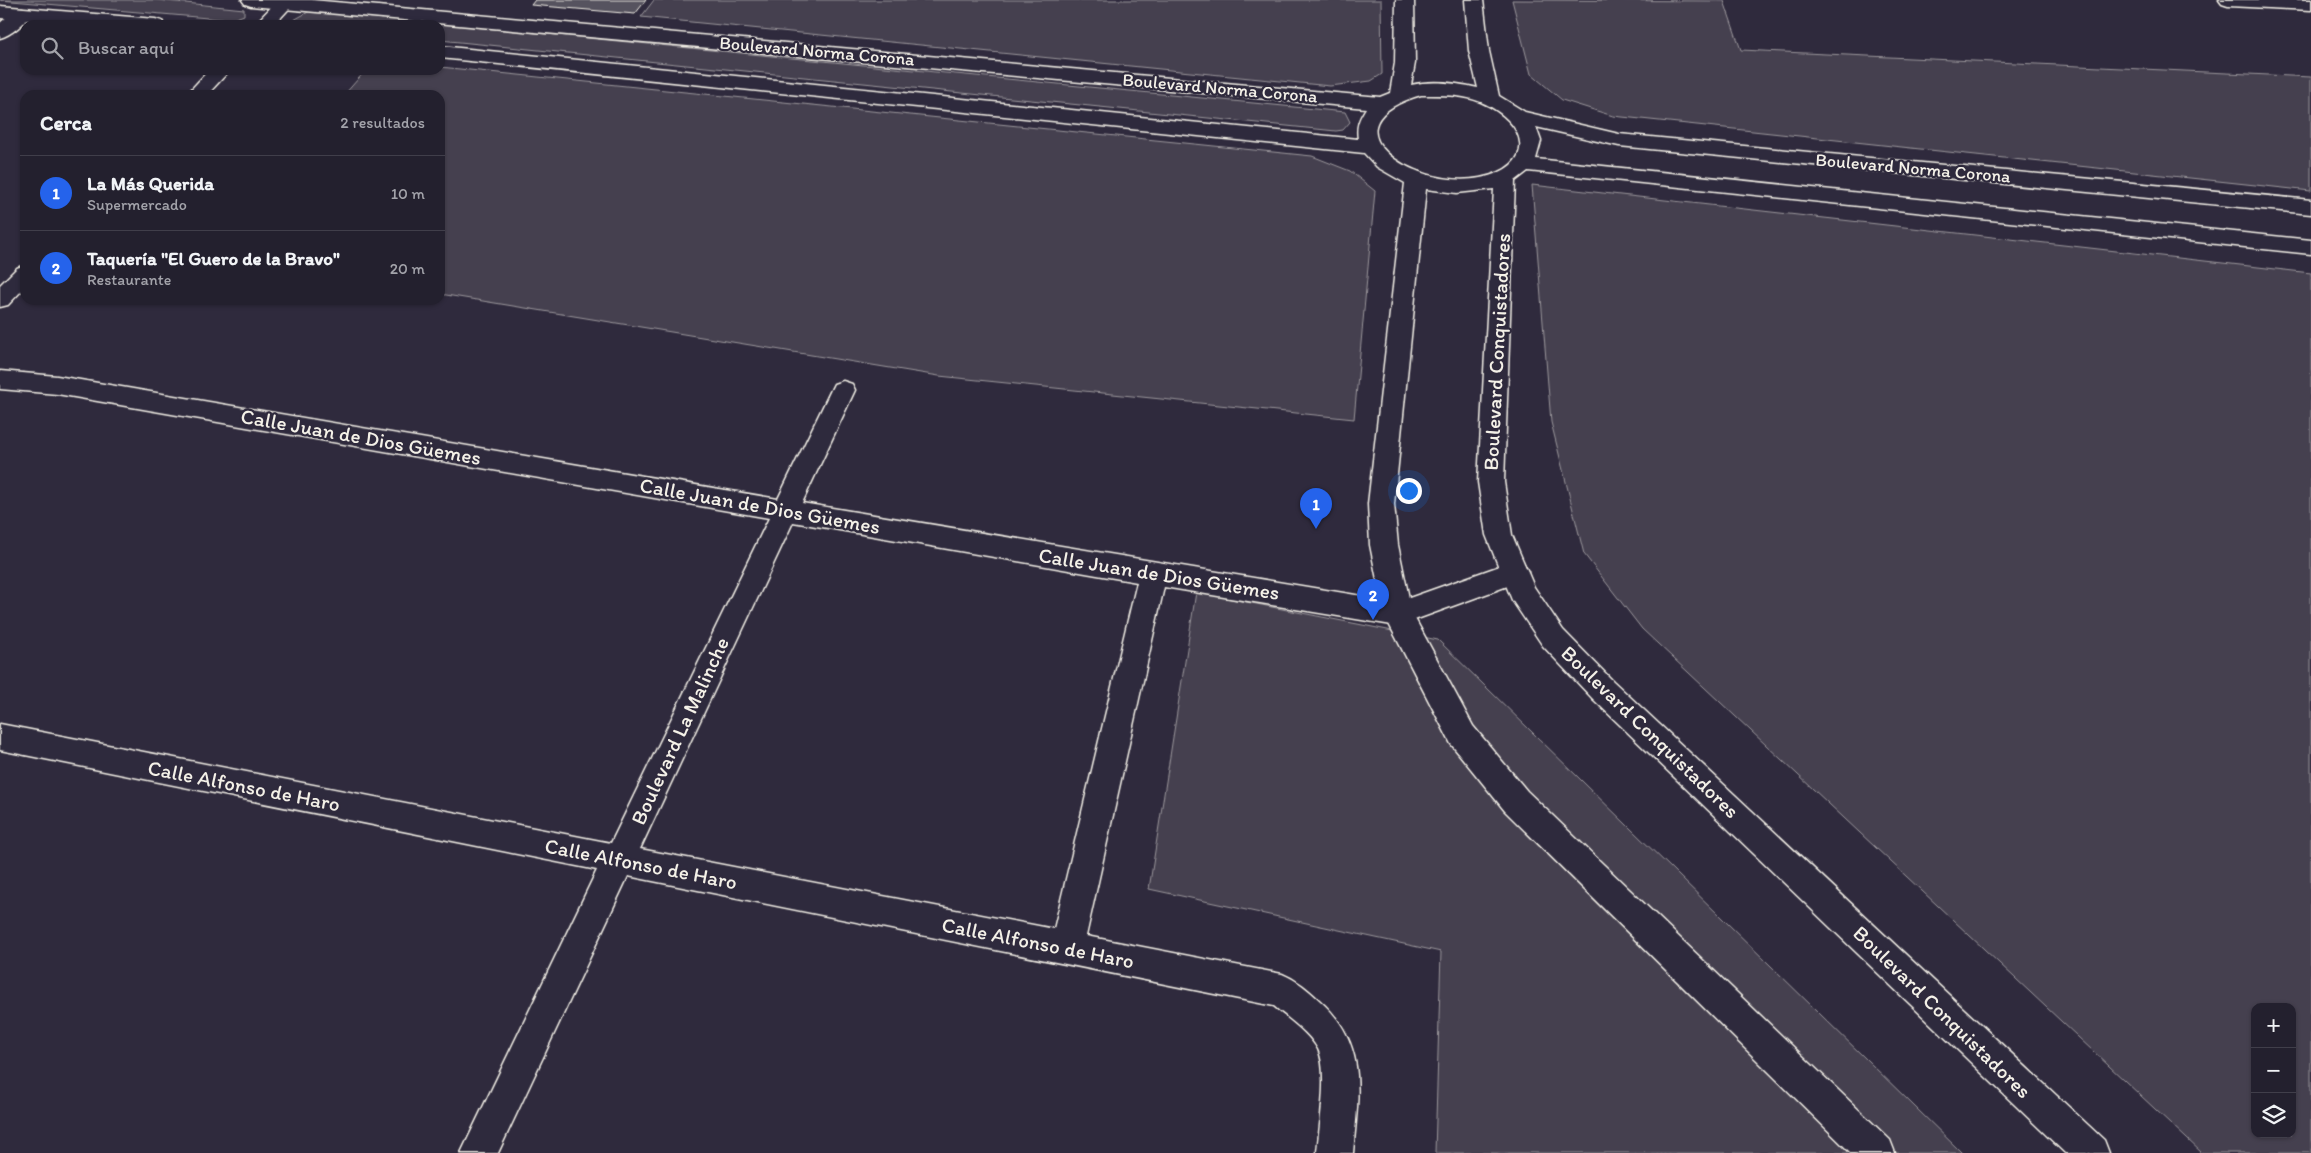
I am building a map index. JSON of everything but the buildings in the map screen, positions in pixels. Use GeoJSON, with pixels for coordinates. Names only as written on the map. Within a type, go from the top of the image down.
{"type":"FeatureCollection","features":[{"type":"Feature","properties":{"kind":"street","name":"Boulevard Norma Corona"},"geometry":{"type":"LineString","coordinates":[[251,0],[287,1],[1390,99]]}},
{"type":"Feature","properties":{"kind":"street"},"geometry":{"type":"LineString","coordinates":[[1390,99],[1405,63],[1405,0]]}},
{"type":"Feature","properties":{"kind":"street"},"geometry":{"type":"LineString","coordinates":[[1474,0],[1479,51],[1490,99]]}},
{"type":"Feature","properties":{"kind":"street"},"geometry":{"type":"LineString","coordinates":[[2228,0],[2311,4]]}},
{"type":"Feature","properties":{"kind":"street"},"geometry":{"type":"LineString","coordinates":[[268,20],[287,1]]}},
{"type":"Feature","properties":{"kind":"street"},"geometry":{"type":"LineString","coordinates":[[0,12],[95,20]]}},
{"type":"Feature","properties":{"kind":"street"},"geometry":{"type":"LineString","coordinates":[[0,32],[22,14]]}},
{"type":"Feature","properties":{"kind":"street","name":"Boulevard Norma Corona"},"geometry":{"type":"LineString","coordinates":[[445,53],[1370,147]]}},
{"type":"Feature","properties":{"kind":"street"},"geometry":{"type":"LineString","coordinates":[[201,90],[215,75]]}},
{"type":"Feature","properties":{"kind":"street"},"geometry":{"type":"LineString","coordinates":[[1444,88],[1468,92],[1490,99],[1518,117],[1527,128],[1531,141],[1529,153],[1514,171],[1486,184],[1463,187],[1439,185],[1416,180],[1396,171],[1380,160],[1370,147],[1366,131],[1370,116],[1390,99],[1420,89],[1444,88]]}},
{"type":"Feature","properties":{"kind":"street","name":"Boulevard Norma Corona"},"geometry":{"type":"LineString","coordinates":[[1518,117],[1619,140],[2311,207]]}},
{"type":"Feature","properties":{"kind":"street","name":"Boulevard Norma Corona"},"geometry":{"type":"LineString","coordinates":[[1514,171],[2311,247]]}},
{"type":"Feature","properties":{"kind":"street","name":"Boulevard Conquistadores"},"geometry":{"type":"LineString","coordinates":[[1514,171],[1491,482],[1499,535],[1522,592],[1553,638],[1603,690],[2091,1153]]}},
{"type":"Feature","properties":{"kind":"street"},"geometry":{"type":"LineString","coordinates":[[1416,180],[1381,504],[1384,544],[1398,614],[1462,735],[1516,801],[1878,1153]]}},
{"type":"Feature","properties":{"kind":"street"},"geometry":{"type":"LineString","coordinates":[[0,300],[20,278]]}},
{"type":"Feature","properties":{"kind":"street","name":"Calle Juan de Dios Güemes"},"geometry":{"type":"LineString","coordinates":[[0,380],[66,387],[1153,574],[1398,614],[1514,572]]}},
{"type":"Feature","properties":{"kind":"street","name":"Boulevard La Malinche"},"geometry":{"type":"LineString","coordinates":[[479,1153],[843,390]]}},
{"type":"Feature","properties":{"kind":"street"},"geometry":{"type":"LineString","coordinates":[[1066,949],[1153,574]]}},
{"type":"Feature","properties":{"kind":"street","name":"Calle Alfonso de Haro"},"geometry":{"type":"LineString","coordinates":[[0,737],[1282,991],[1319,1023],[1335,1045],[1340,1075],[1335,1153]]}},
{"type":"Feature","properties":{"kind":"shaded area"},"geometry":{"type":"Polygon","coordinates":[[[0,0],[156,0],[244,9],[244,15],[231,20],[0,0]]]}},
{"type":"Feature","properties":{"kind":"shaded area"},"geometry":{"type":"Polygon","coordinates":[[[654,0],[1381,0],[1382,74],[1371,81],[1330,86],[641,17],[654,0]]]}},
{"type":"Feature","properties":{"kind":"shaded area"},"geometry":{"type":"Polygon","coordinates":[[[1512,0],[1724,1],[1741,50],[2311,77],[2311,191],[1613,116],[1562,100],[1531,74],[1512,0]]]}},
{"type":"Feature","properties":{"kind":"shaded area"},"geometry":{"type":"Polygon","coordinates":[[[310,11],[402,20],[294,20],[310,11]]]}},
{"type":"Feature","properties":{"kind":"shaded area"},"geometry":{"type":"Polygon","coordinates":[[[445,24],[1345,112],[1350,122],[1343,130],[1336,131],[445,41],[445,24]]]}},
{"type":"Feature","properties":{"kind":"shaded area"},"geometry":{"type":"Polygon","coordinates":[[[445,68],[1312,156],[1350,171],[1375,191],[1354,419],[939,376],[445,295],[445,90],[348,90],[362,75],[445,75],[445,68]]]}},
{"type":"Feature","properties":{"kind":"shaded area"},"geometry":{"type":"Polygon","coordinates":[[[1532,185],[2311,273],[2311,1153],[2202,1153],[1642,629],[1584,554],[1551,422],[1532,185]]]}},
{"type":"Feature","properties":{"kind":"shaded area"},"geometry":{"type":"Polygon","coordinates":[[[1196,592],[1438,640],[1962,1153],[1435,1153],[1441,952],[1149,889],[1196,592]]]}},
{"type":"Feature","properties":{"kind":"place","name":"La Más Querida"},"geometry":{"type":"Point","coordinates":[1316,529]}},
{"type":"Feature","properties":{"kind":"place","name":"Taquería \"El Guero de la Bravo\""},"geometry":{"type":"Point","coordinates":[1373,620]}}]}
